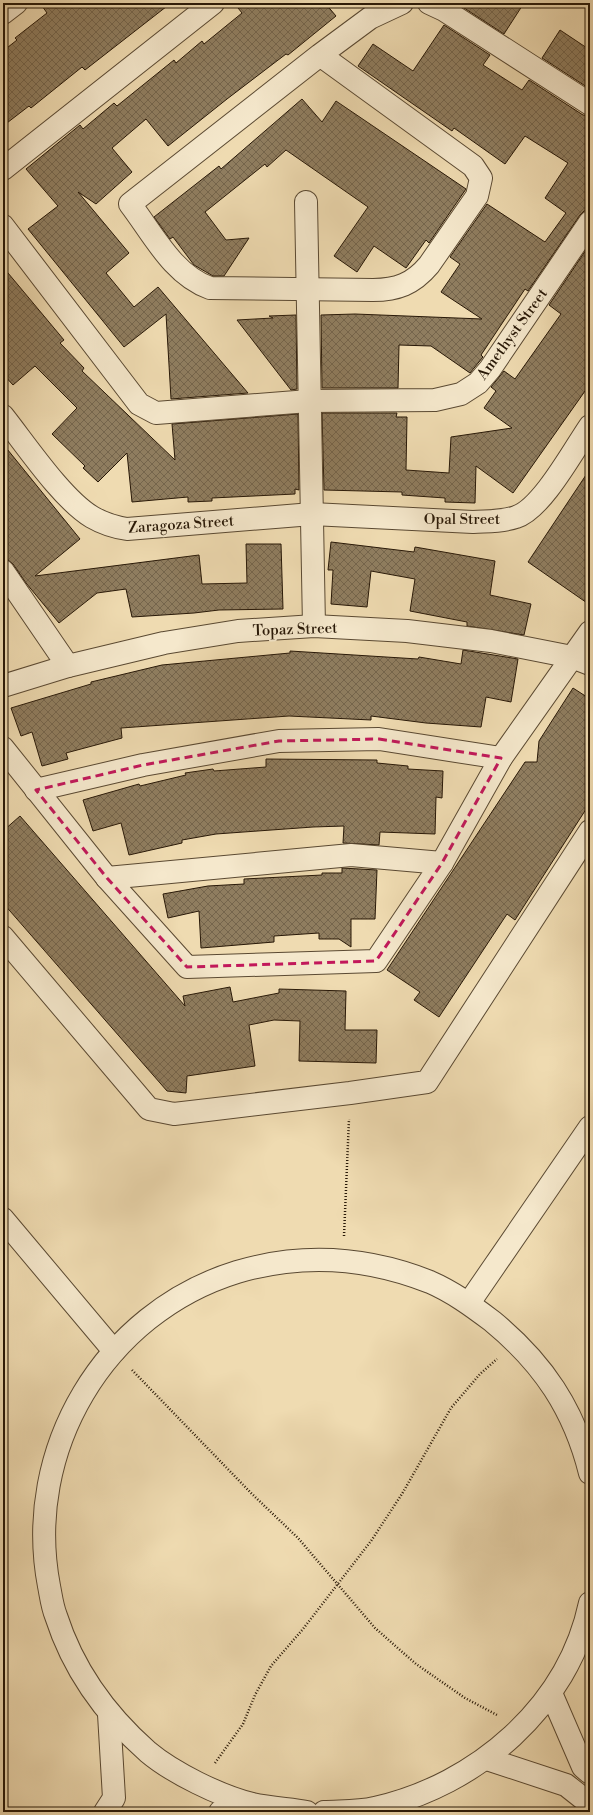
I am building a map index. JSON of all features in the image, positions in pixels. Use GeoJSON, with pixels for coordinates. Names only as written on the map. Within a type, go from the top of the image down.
{"type":"FeatureCollection","features":[{"type":"Feature","properties":{"kind":"street"},"geometry":{"type":"LineString","coordinates":[[3,12],[16,3]]}},
{"type":"Feature","properties":{"kind":"street"},"geometry":{"type":"LineString","coordinates":[[3,168],[213,3]]}},
{"type":"Feature","properties":{"kind":"street"},"geometry":{"type":"LineString","coordinates":[[320,56],[473,166],[481,178],[477,196],[421,275],[405,285],[390,290],[210,288],[200,284],[187,276],[175,264],[130,204],[320,56],[370,18],[402,3]]}},
{"type":"Feature","properties":{"kind":"street"},"geometry":{"type":"LineString","coordinates":[[429,3],[444,10],[590,104]]}},
{"type":"Feature","properties":{"kind":"street"},"geometry":{"type":"LineString","coordinates":[[306,202],[314,626]]}},
{"type":"Feature","properties":{"kind":"street","name":"Amethyst Street"},"geometry":{"type":"LineString","coordinates":[[3,226],[139,404],[156,413],[310,401],[435,400],[461,394],[478,383],[490,369],[590,222]]}},
{"type":"Feature","properties":{"kind":"street","name":"Zaragoza Street"},"geometry":{"type":"LineString","coordinates":[[3,416],[59,486],[76,504],[92,517],[108,525],[127,529],[312,514]]}},
{"type":"Feature","properties":{"kind":"street","name":"Opal Street"},"geometry":{"type":"LineString","coordinates":[[312,514],[473,522],[499,521],[517,517],[531,509],[541,499],[590,426]]}},
{"type":"Feature","properties":{"kind":"street"},"geometry":{"type":"LineString","coordinates":[[3,570],[68,666]]}},
{"type":"Feature","properties":{"kind":"street","name":"Topaz Street"},"geometry":{"type":"LineString","coordinates":[[3,686],[68,666],[164,643],[238,631],[314,626],[407,631],[491,640],[581,661]]}},
{"type":"Feature","properties":{"kind":"street"},"geometry":{"type":"LineString","coordinates":[[3,748],[107,878],[187,967],[376,961],[442,863],[501,758],[581,661],[590,632]]}},
{"type":"Feature","properties":{"kind":"street"},"geometry":{"type":"LineString","coordinates":[[36,790],[143,765],[279,741],[379,739],[501,758]]}},
{"type":"Feature","properties":{"kind":"street"},"geometry":{"type":"LineString","coordinates":[[3,937],[149,1109],[174,1114],[350,1093],[427,1082],[590,831]]}},
{"type":"Feature","properties":{"kind":"street"},"geometry":{"type":"LineString","coordinates":[[107,878],[351,855],[442,863]]}},
{"type":"Feature","properties":{"kind":"street"},"geometry":{"type":"LineString","coordinates":[[469,1303],[590,1126]]}},
{"type":"Feature","properties":{"kind":"street"},"geometry":{"type":"LineString","coordinates":[[3,1218],[114,1351]]}},
{"type":"Feature","properties":{"kind":"street"},"geometry":{"type":"LineString","coordinates":[[307,1812],[251,1804],[198,1784],[150,1754],[109,1714],[77,1667],[55,1615],[44,1560],[45,1510],[48,1489],[60,1441],[80,1396],[114,1351],[144,1321],[180,1297],[217,1278],[258,1266],[301,1260],[343,1260],[376,1265],[408,1274],[440,1287],[469,1303],[517,1341],[545,1374],[567,1410],[584,1449],[590,1473]]}},
{"type":"Feature","properties":{"kind":"street"},"geometry":{"type":"LineString","coordinates":[[324,1812],[375,1808],[434,1790],[487,1759],[522,1729],[551,1692],[572,1655],[587,1616],[590,1603]]}},
{"type":"Feature","properties":{"kind":"street"},"geometry":{"type":"LineString","coordinates":[[551,1692],[583,1767],[590,1773]]}},
{"type":"Feature","properties":{"kind":"street"},"geometry":{"type":"LineString","coordinates":[[105,1812],[114,1798],[109,1714]]}},
{"type":"Feature","properties":{"kind":"street"},"geometry":{"type":"LineString","coordinates":[[487,1759],[566,1785],[590,1804]]}},
{"type":"Feature","properties":{"kind":"street"},"geometry":{"type":"LineString","coordinates":[[220,1812],[251,1804]]}},
{"type":"Feature","properties":{"kind":"path"},"geometry":{"type":"LineString","coordinates":[[343,1260],[350,1093]]}},
{"type":"Feature","properties":{"kind":"path"},"geometry":{"type":"LineString","coordinates":[[198,1784],[227,1748],[243,1724],[255,1695],[271,1666],[303,1630],[371,1541],[402,1494],[451,1408],[480,1374],[517,1341]]}},
{"type":"Feature","properties":{"kind":"path"},"geometry":{"type":"LineString","coordinates":[[114,1351],[177,1418],[298,1538],[375,1628],[416,1664],[465,1698],[522,1729]]}},
{"type":"Feature","properties":{"kind":"highlighted area"},"geometry":{"type":"Polygon","coordinates":[[[379,739],[501,758],[442,863],[376,961],[187,967],[107,878],[36,790],[143,765],[279,741],[379,739]]]}},
{"type":"Feature","properties":{"kind":"building"},"geometry":{"type":"Polygon","coordinates":[[[40,3],[171,3],[85,70],[82,67],[31,108],[29,106],[3,126],[3,51],[17,40],[15,38],[47,13],[40,3]]]}},
{"type":"Feature","properties":{"kind":"building"},"geometry":{"type":"Polygon","coordinates":[[[234,3],[325,3],[336,16],[288,55],[286,54],[168,146],[146,119],[112,148],[132,172],[96,204],[78,192],[129,253],[106,273],[134,307],[158,287],[248,393],[171,399],[166,314],[124,347],[28,229],[58,206],[26,169],[80,125],[83,129],[114,103],[117,106],[174,60],[176,63],[202,41],[204,44],[242,13],[234,3]]]}},
{"type":"Feature","properties":{"kind":"building"},"geometry":{"type":"Polygon","coordinates":[[[524,3],[504,34],[458,4],[524,3]]]}},
{"type":"Feature","properties":{"kind":"building"},"geometry":{"type":"Polygon","coordinates":[[[444,25],[490,55],[483,65],[522,90],[529,80],[583,115],[590,116],[590,210],[584,211],[580,215],[528,291],[525,289],[481,355],[483,357],[470,373],[431,346],[399,345],[398,388],[322,388],[321,315],[355,314],[482,319],[441,292],[460,264],[450,257],[487,204],[545,242],[566,213],[545,198],[568,163],[525,136],[505,164],[454,128],[452,131],[358,66],[373,44],[413,71],[444,25]]]}},
{"type":"Feature","properties":{"kind":"building"},"geometry":{"type":"Polygon","coordinates":[[[560,30],[590,50],[590,89],[542,58],[560,30]]]}},
{"type":"Feature","properties":{"kind":"building"},"geometry":{"type":"Polygon","coordinates":[[[302,99],[322,122],[336,101],[466,189],[429,243],[426,240],[406,268],[374,246],[357,272],[334,256],[368,207],[286,150],[267,167],[265,164],[205,212],[226,240],[249,238],[224,276],[213,276],[194,265],[173,237],[170,239],[154,217],[219,166],[221,169],[302,99]]]}},
{"type":"Feature","properties":{"kind":"building"},"geometry":{"type":"Polygon","coordinates":[[[590,244],[590,384],[513,493],[476,466],[475,503],[445,502],[445,498],[402,495],[402,492],[324,490],[322,413],[397,413],[396,417],[407,417],[406,470],[449,473],[451,437],[512,428],[484,408],[496,391],[491,387],[504,371],[515,379],[561,314],[549,305],[590,244]]]}},
{"type":"Feature","properties":{"kind":"building"},"geometry":{"type":"Polygon","coordinates":[[[3,267],[64,340],[60,343],[84,368],[82,371],[175,460],[172,424],[298,414],[299,490],[295,489],[295,494],[212,498],[212,501],[188,502],[188,497],[132,502],[127,453],[98,482],[83,468],[85,466],[52,434],[77,408],[35,366],[13,385],[3,374],[3,267]]]}},
{"type":"Feature","properties":{"kind":"building"},"geometry":{"type":"Polygon","coordinates":[[[296,315],[297,389],[291,390],[237,320],[273,318],[269,316],[296,315]]]}},
{"type":"Feature","properties":{"kind":"building"},"geometry":{"type":"Polygon","coordinates":[[[3,444],[80,539],[35,576],[199,555],[202,584],[247,583],[246,544],[281,544],[283,609],[219,610],[132,617],[126,589],[97,593],[59,623],[26,583],[13,564],[3,556],[3,444]]]}},
{"type":"Feature","properties":{"kind":"building"},"geometry":{"type":"Polygon","coordinates":[[[590,469],[590,605],[528,562],[590,469]]]}},
{"type":"Feature","properties":{"kind":"building"},"geometry":{"type":"Polygon","coordinates":[[[331,542],[414,552],[415,547],[495,561],[490,595],[531,604],[524,635],[467,626],[467,622],[410,611],[415,579],[371,571],[367,607],[331,604],[333,570],[328,570],[331,542]]]}},
{"type":"Feature","properties":{"kind":"building"},"geometry":{"type":"Polygon","coordinates":[[[463,650],[518,659],[511,702],[486,697],[481,727],[426,723],[371,716],[371,720],[289,716],[121,728],[122,738],[66,753],[68,759],[42,766],[32,732],[21,736],[11,708],[91,684],[91,682],[162,665],[290,653],[290,651],[418,659],[419,657],[461,664],[463,650]]]}},
{"type":"Feature","properties":{"kind":"building"},"geometry":{"type":"Polygon","coordinates":[[[573,688],[590,699],[590,803],[515,920],[507,914],[439,1017],[414,1000],[420,992],[387,970],[525,762],[537,762],[539,741],[573,688]]]}},
{"type":"Feature","properties":{"kind":"building"},"geometry":{"type":"Polygon","coordinates":[[[266,759],[377,760],[377,763],[408,766],[408,769],[443,771],[442,798],[436,797],[435,834],[380,832],[379,845],[343,843],[344,826],[313,827],[216,834],[182,840],[182,843],[129,855],[121,823],[93,831],[83,800],[139,784],[140,786],[186,775],[185,773],[213,769],[214,771],[266,767],[266,759]]]}},
{"type":"Feature","properties":{"kind":"building"},"geometry":{"type":"Polygon","coordinates":[[[20,816],[185,1006],[183,996],[230,987],[233,1002],[279,993],[279,989],[346,991],[345,1030],[377,1030],[376,1063],[299,1061],[300,1021],[274,1020],[249,1025],[255,1066],[187,1076],[186,1093],[167,1091],[3,903],[3,831],[20,816]]]}},
{"type":"Feature","properties":{"kind":"building"},"geometry":{"type":"Polygon","coordinates":[[[342,868],[377,870],[375,919],[351,919],[351,947],[339,939],[319,939],[319,933],[274,936],[274,942],[201,948],[199,911],[168,918],[163,894],[208,886],[244,884],[244,879],[322,875],[322,873],[342,873],[342,868]]]}}]}
